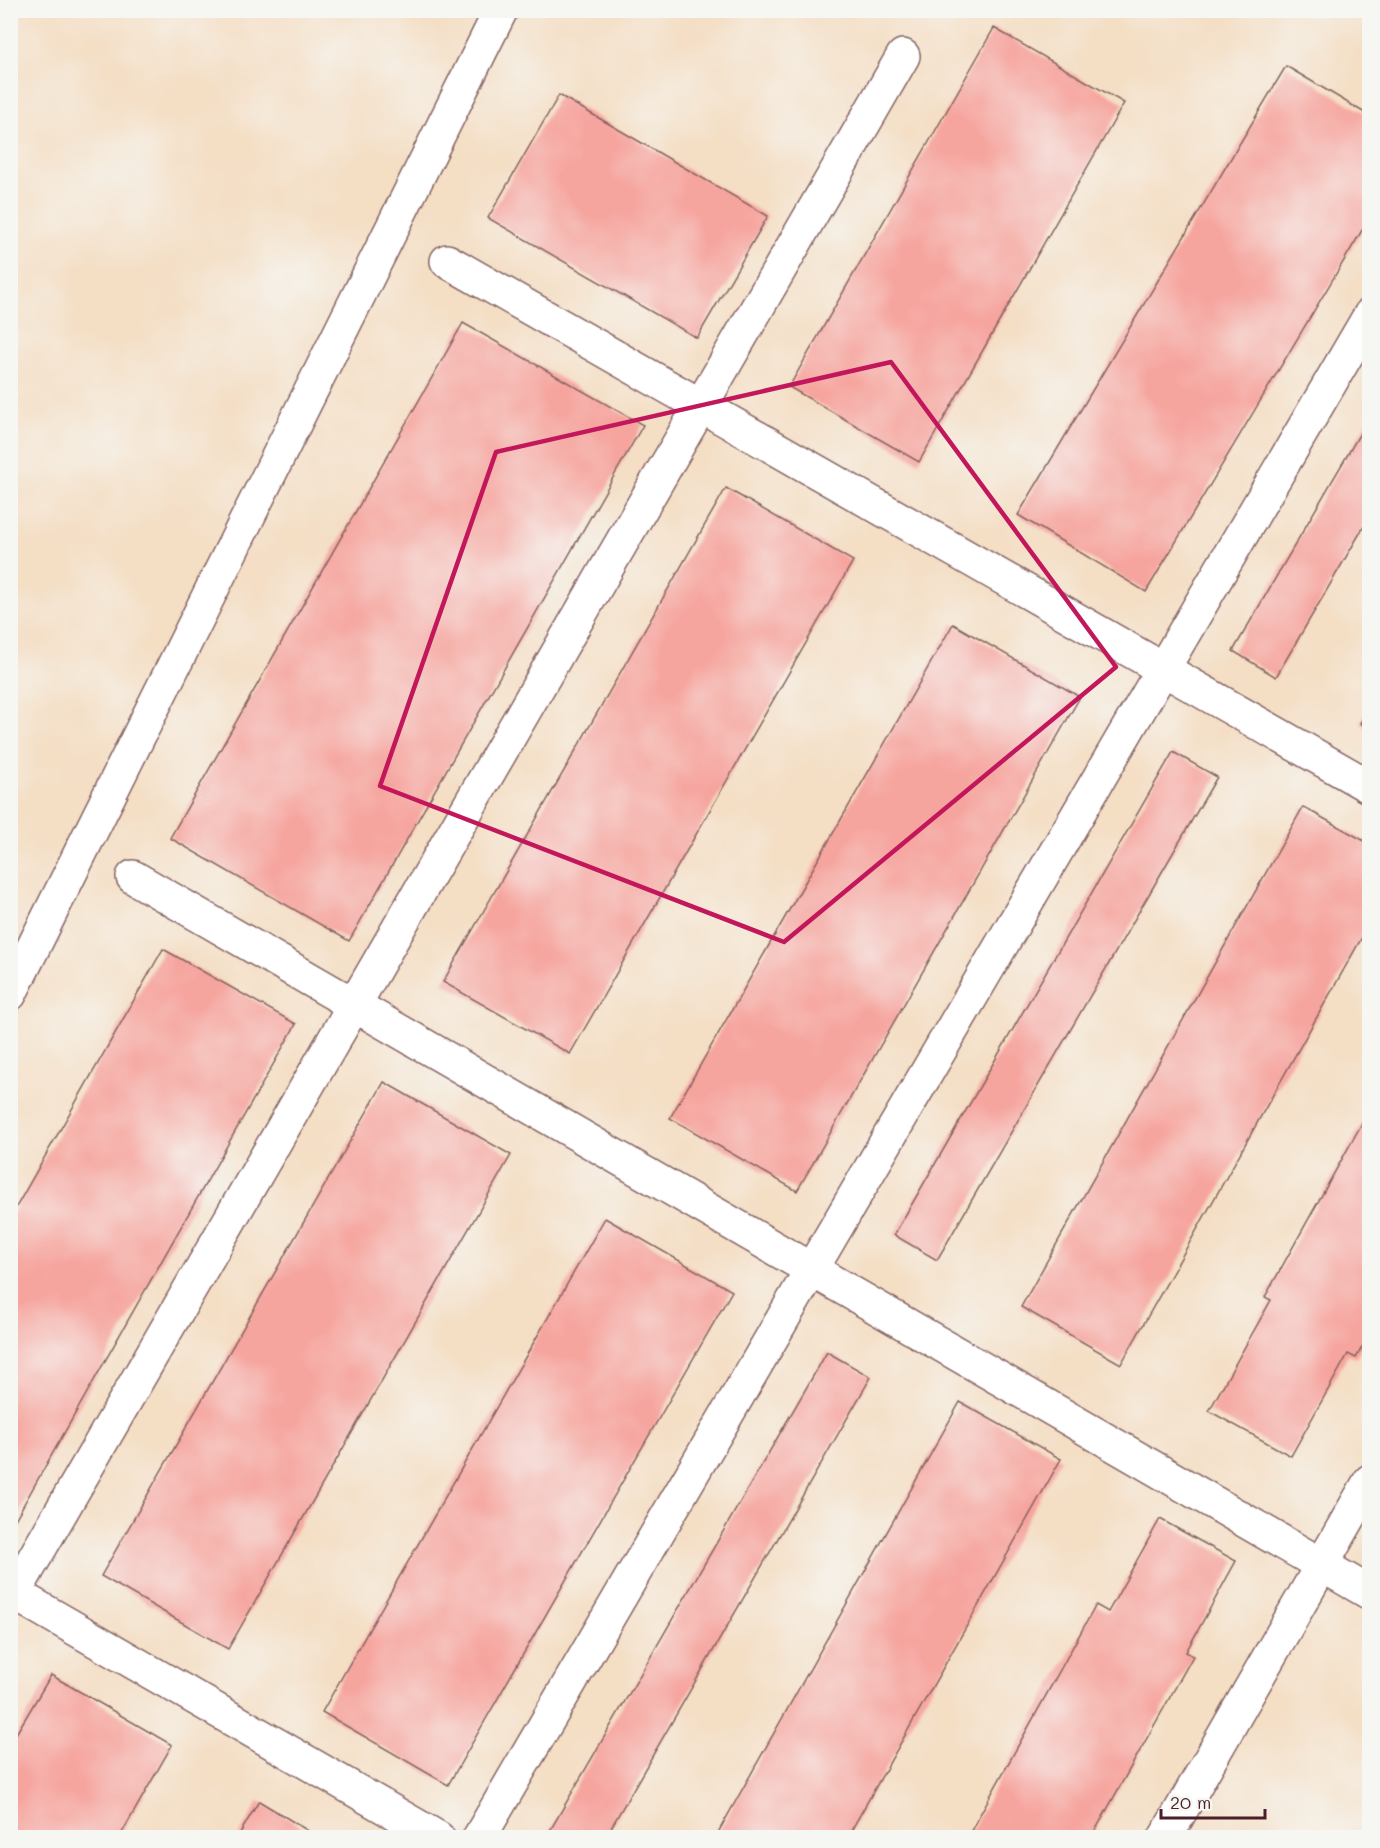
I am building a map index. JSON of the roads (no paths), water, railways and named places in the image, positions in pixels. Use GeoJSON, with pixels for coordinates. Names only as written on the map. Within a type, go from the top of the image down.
{"type":"FeatureCollection","features":[{"type":"Feature","properties":{"kind":"lane"},"geometry":{"type":"LineString","coordinates":[[10,994],[501,10]]}},
{"type":"Feature","properties":{"kind":"lane"},"geometry":{"type":"LineString","coordinates":[[438,1838],[12,1595],[903,56]]}},
{"type":"Feature","properties":{"kind":"lane"},"geometry":{"type":"LineString","coordinates":[[447,261],[1370,787]]}},
{"type":"Feature","properties":{"kind":"lane"},"geometry":{"type":"LineString","coordinates":[[479,1838],[1370,315]]}},
{"type":"Feature","properties":{"kind":"lane"},"geometry":{"type":"LineString","coordinates":[[133,877],[1370,1593]]}},
{"type":"Feature","properties":{"kind":"lane"},"geometry":{"type":"LineString","coordinates":[[1165,1838],[1370,1481]]}}]}
